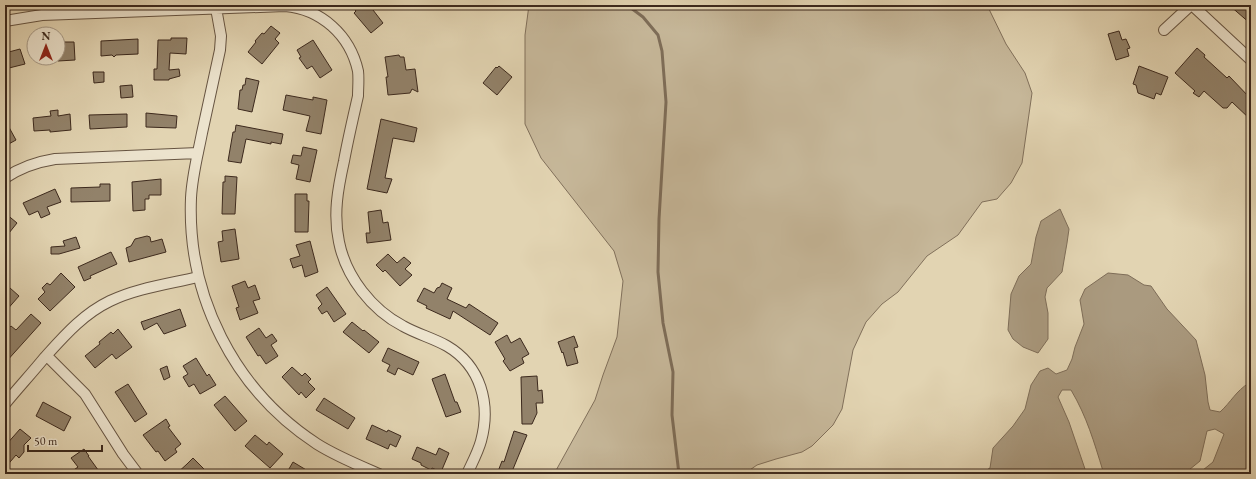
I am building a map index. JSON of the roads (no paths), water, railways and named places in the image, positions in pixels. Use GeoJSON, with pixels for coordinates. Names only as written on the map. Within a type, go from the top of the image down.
{"type":"FeatureCollection","features":[{"type":"Feature","properties":{"kind":"street"},"geometry":{"type":"LineString","coordinates":[[1164,30],[1192,5],[1251,60]]}},
{"type":"Feature","properties":{"kind":"street"},"geometry":{"type":"LineString","coordinates":[[5,21],[42,15],[285,6],[302,8],[320,17],[333,26],[350,47],[358,72],[358,96],[338,190],[336,223],[339,243],[351,274],[364,294],[379,309],[403,326],[451,349],[467,364],[480,382],[486,410],[484,427],[481,442],[467,474]]}},
{"type":"Feature","properties":{"kind":"street"},"geometry":{"type":"LineString","coordinates":[[216,8],[221,36],[220,50],[198,153],[191,198],[191,227],[194,260],[198,277],[213,320],[223,341],[247,379],[265,400],[290,424],[341,458],[379,474]]}},
{"type":"Feature","properties":{"kind":"street"},"geometry":{"type":"LineString","coordinates":[[5,178],[18,169],[32,163],[55,159],[198,153]]}},
{"type":"Feature","properties":{"kind":"street"},"geometry":{"type":"LineString","coordinates":[[5,404],[66,334],[81,320],[109,302],[137,291],[198,277]]}},
{"type":"Feature","properties":{"kind":"street"},"geometry":{"type":"LineString","coordinates":[[47,356],[85,394],[123,454],[138,474]]}},
{"type":"Feature","properties":{"kind":"waterway"},"geometry":{"type":"LineString","coordinates":[[627,5],[643,17],[658,35],[662,51],[666,102],[659,219],[658,272],[663,323],[673,372],[672,415],[679,474]]}}]}
